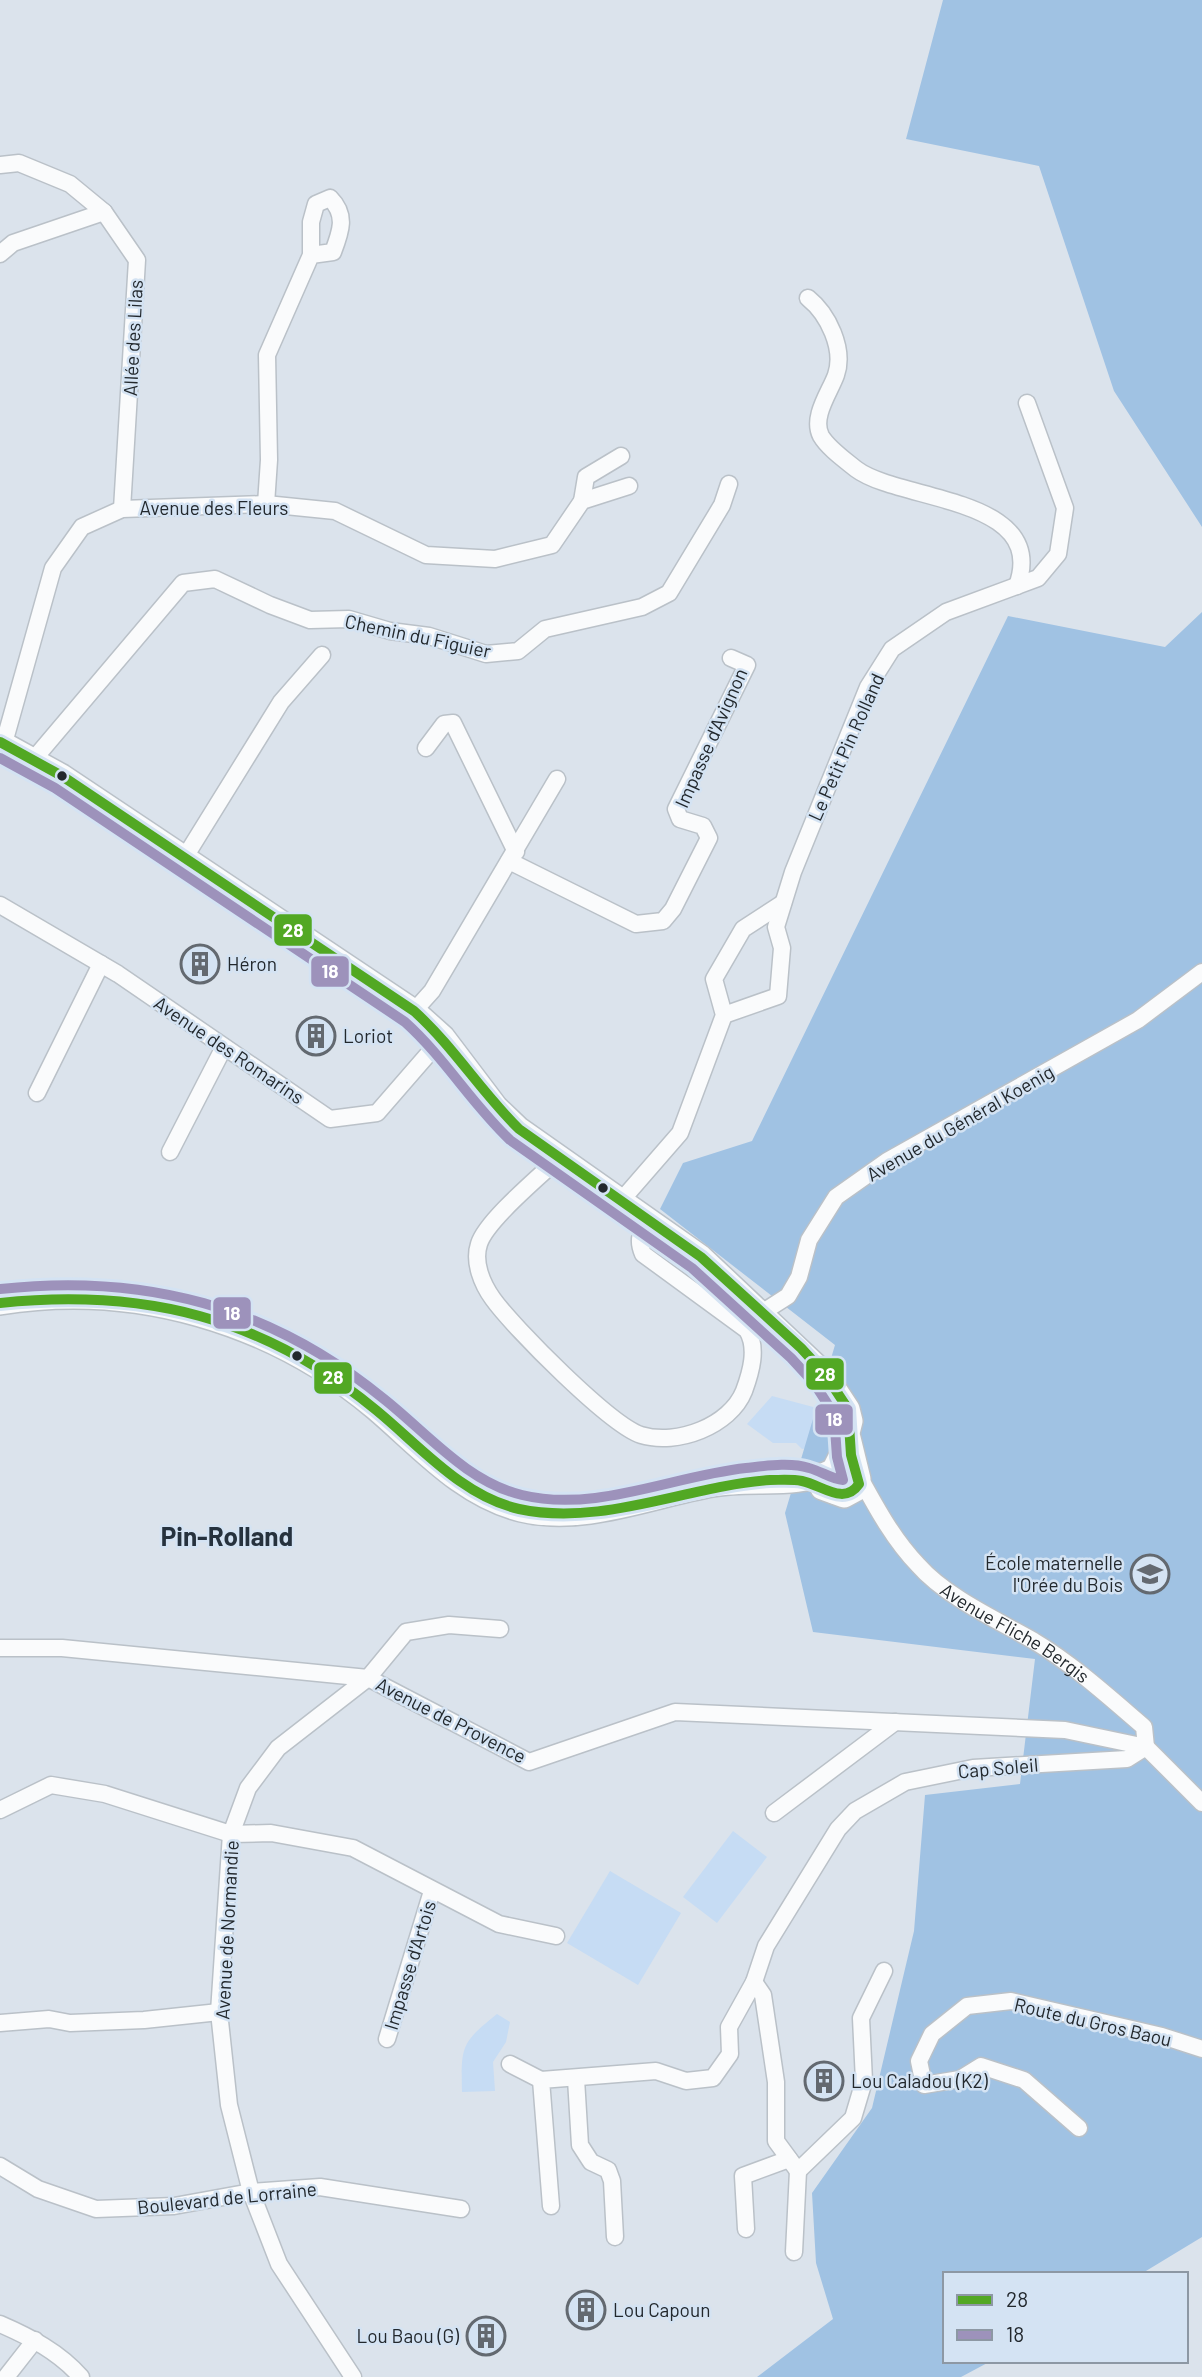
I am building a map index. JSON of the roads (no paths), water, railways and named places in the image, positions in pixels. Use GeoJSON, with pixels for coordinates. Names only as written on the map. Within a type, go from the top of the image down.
{"type":"FeatureCollection","features":[{"type":"Feature","properties":{"kind":"street","name":"Allée des Lilas"},"geometry":{"type":"LineString","coordinates":[[0,165],[19,163],[70,184],[104,212],[137,260],[122,509]]}},
{"type":"Feature","properties":{"kind":"street"},"geometry":{"type":"LineString","coordinates":[[0,254],[13,243],[104,212]]}},
{"type":"Feature","properties":{"kind":"street"},"geometry":{"type":"LineString","coordinates":[[266,504],[269,460],[267,355],[311,255]]}},
{"type":"Feature","properties":{"kind":"street"},"geometry":{"type":"LineString","coordinates":[[808,298],[828,322],[837,355],[838,372],[818,423],[821,436],[866,476],[945,499],[996,520],[1016,540],[1022,554],[1017,586]]}},
{"type":"Feature","properties":{"kind":"street","name":"Le Petit Pin Rolland"},"geometry":{"type":"LineString","coordinates":[[724,1015],[778,996],[782,948],[776,927],[793,872],[868,687],[892,649],[946,612],[1038,578],[1058,554],[1065,508],[1027,403]]}},
{"type":"Feature","properties":{"kind":"street","name":"Avenue des Fleurs"},"geometry":{"type":"LineString","coordinates":[[2,742],[53,568],[82,527],[122,509],[266,504],[335,512],[426,555],[495,559],[552,545],[582,502],[586,477],[621,456]]}},
{"type":"Feature","properties":{"kind":"street","name":"Chemin du Figuier"},"geometry":{"type":"LineString","coordinates":[[34,760],[183,583],[215,579],[310,620],[349,619],[390,631],[429,636],[486,654],[518,652],[545,629],[642,607],[669,593],[722,505],[729,484]]}},
{"type":"Feature","properties":{"kind":"street"},"geometry":{"type":"LineString","coordinates":[[582,502],[629,486]]}},
{"type":"Feature","properties":{"kind":"street"},"geometry":{"type":"LineString","coordinates":[[185,857],[281,702],[321,655]]}},
{"type":"Feature","properties":{"kind":"street","name":"Impasse d'Avignon"},"geometry":{"type":"LineString","coordinates":[[513,857],[636,924],[663,921],[673,909],[709,838],[704,826],[680,819],[676,809],[747,665],[731,658]]}},
{"type":"Feature","properties":{"kind":"street"},"geometry":{"type":"LineString","coordinates":[[426,748],[444,724],[453,723],[513,857]]}},
{"type":"Feature","properties":{"kind":"street"},"geometry":{"type":"LineString","coordinates":[[0,1303],[60,1297],[112,1298],[165,1305],[224,1322],[298,1354],[374,1408],[464,1485],[489,1499],[520,1510],[550,1515],[580,1514],[724,1483],[843,1478],[851,1421],[848,1409],[825,1374],[701,1257],[558,1159],[496,1107],[443,1037],[414,1011],[185,857],[2,742]]}},
{"type":"Feature","properties":{"kind":"street"},"geometry":{"type":"LineString","coordinates":[[414,1011],[432,991],[557,779]]}},
{"type":"Feature","properties":{"kind":"street"},"geometry":{"type":"LineString","coordinates":[[620,1202],[680,1133],[724,1015],[714,979],[743,929],[783,903]]}},
{"type":"Feature","properties":{"kind":"street","name":"Avenue des Romarins"},"geometry":{"type":"LineString","coordinates":[[0,905],[101,964],[330,1118],[377,1113],[443,1037]]}},
{"type":"Feature","properties":{"kind":"street"},"geometry":{"type":"LineString","coordinates":[[37,1093],[101,964]]}},
{"type":"Feature","properties":{"kind":"street","name":"Avenue du Général Koenig"},"geometry":{"type":"LineString","coordinates":[[762,1312],[788,1296],[799,1277],[809,1240],[836,1197],[887,1161],[1138,1020],[1202,972]]}},
{"type":"Feature","properties":{"kind":"street"},"geometry":{"type":"LineString","coordinates":[[170,1152],[224,1047]]}},
{"type":"Feature","properties":{"kind":"street"},"geometry":{"type":"LineString","coordinates":[[558,1159],[485,1234],[478,1252],[481,1277],[492,1298],[508,1317],[564,1374],[614,1418],[641,1435],[666,1437],[696,1431],[721,1421],[738,1406],[748,1379],[754,1350],[747,1330],[643,1254],[639,1244],[640,1233],[649,1220]]}},
{"type":"Feature","properties":{"kind":"street","name":"Avenue Fliche Bergis"},"geometry":{"type":"LineString","coordinates":[[843,1478],[882,1517],[919,1567],[991,1620],[1034,1642],[1088,1679],[1144,1727],[1146,1747]]}},
{"type":"Feature","properties":{"kind":"street","name":"Avenue Fliche Bergis"},"geometry":{"type":"LineString","coordinates":[[843,1478],[882,1517]]}},
{"type":"Feature","properties":{"kind":"street","name":"Avenue de Normandie"},"geometry":{"type":"LineString","coordinates":[[353,2377],[279,2264],[251,2192],[229,2105],[219,2012],[231,1834],[248,1788],[278,1748],[368,1678],[406,1632],[449,1625],[500,1629]]}},
{"type":"Feature","properties":{"kind":"street","name":"Avenue de Provence"},"geometry":{"type":"LineString","coordinates":[[0,1648],[62,1648],[368,1678],[529,1762],[675,1712],[1065,1730],[1146,1747]]}},
{"type":"Feature","properties":{"kind":"street"},"geometry":{"type":"LineString","coordinates":[[774,1813],[894,1722]]}},
{"type":"Feature","properties":{"kind":"street"},"geometry":{"type":"LineString","coordinates":[[1146,1747],[1202,1803]]}},
{"type":"Feature","properties":{"kind":"street","name":"Cap Soleil"},"geometry":{"type":"LineString","coordinates":[[541,2080],[656,2071],[686,2081],[713,2078],[730,2054],[729,2026],[754,1982],[766,1946],[838,1829],[855,1811],[905,1782],[973,1768],[1127,1759],[1146,1747]]}},
{"type":"Feature","properties":{"kind":"street"},"geometry":{"type":"LineString","coordinates":[[0,1810],[51,1785],[106,1794],[231,1834],[271,1833],[354,1847],[432,1892],[499,1924],[556,1936]]}},
{"type":"Feature","properties":{"kind":"street","name":"Impasse d'Artois"},"geometry":{"type":"LineString","coordinates":[[387,2039],[432,1892]]}},
{"type":"Feature","properties":{"kind":"street"},"geometry":{"type":"LineString","coordinates":[[746,2230],[743,2176],[794,2165],[853,2118],[864,2081],[861,2018],[884,1971]]}},
{"type":"Feature","properties":{"kind":"street"},"geometry":{"type":"LineString","coordinates":[[754,1982],[763,1995],[776,2082],[776,2141],[794,2165],[794,2252]]}},
{"type":"Feature","properties":{"kind":"street","name":"Route du Gros Baou"},"geometry":{"type":"LineString","coordinates":[[1079,2128],[1024,2080],[981,2066],[960,2079],[924,2085],[919,2060],[932,2034],[967,2006],[1010,2001],[1162,2036],[1202,2049]]}},
{"type":"Feature","properties":{"kind":"street"},"geometry":{"type":"LineString","coordinates":[[0,2023],[49,2019],[70,2023],[144,2020],[219,2012]]}},
{"type":"Feature","properties":{"kind":"street"},"geometry":{"type":"LineString","coordinates":[[510,2064],[541,2080],[551,2206]]}},
{"type":"Feature","properties":{"kind":"street"},"geometry":{"type":"LineString","coordinates":[[576,2079],[580,2146],[591,2162],[608,2170],[612,2181],[615,2237]]}},
{"type":"Feature","properties":{"kind":"street","name":"Boulevard de Lorraine"},"geometry":{"type":"LineString","coordinates":[[0,2166],[38,2189],[96,2209],[174,2206],[251,2192],[320,2187],[461,2209]]}},
{"type":"Feature","properties":{"kind":"street"},"geometry":{"type":"LineString","coordinates":[[0,2324],[35,2340],[69,2364],[81,2377]]}},
{"type":"Feature","properties":{"kind":"street"},"geometry":{"type":"LineString","coordinates":[[6,2377],[35,2340]]}},
{"type":"Feature","properties":{"kind":"place","name":"Héron"},"geometry":{"type":"Point","coordinates":[200,964]}},
{"type":"Feature","properties":{"kind":"place","name":"Loriot"},"geometry":{"type":"Point","coordinates":[316,1036]}},
{"type":"Feature","properties":{"kind":"place","name":"École maternelle l'Orée du Bois"},"geometry":{"type":"Point","coordinates":[1150,1574]}},
{"type":"Feature","properties":{"kind":"place","name":"Lou Caladou (K2)"},"geometry":{"type":"Point","coordinates":[824,2081]}},
{"type":"Feature","properties":{"kind":"place","name":"Lou Capoun"},"geometry":{"type":"Point","coordinates":[586,2310]}},
{"type":"Feature","properties":{"kind":"place","name":"Lou Baou (G)"},"geometry":{"type":"Point","coordinates":[486,2336]}},
{"type":"Feature","properties":{"kind":"district","name":"Pin-Rolland"},"geometry":{"type":"Point","coordinates":[227,1537]}}]}
